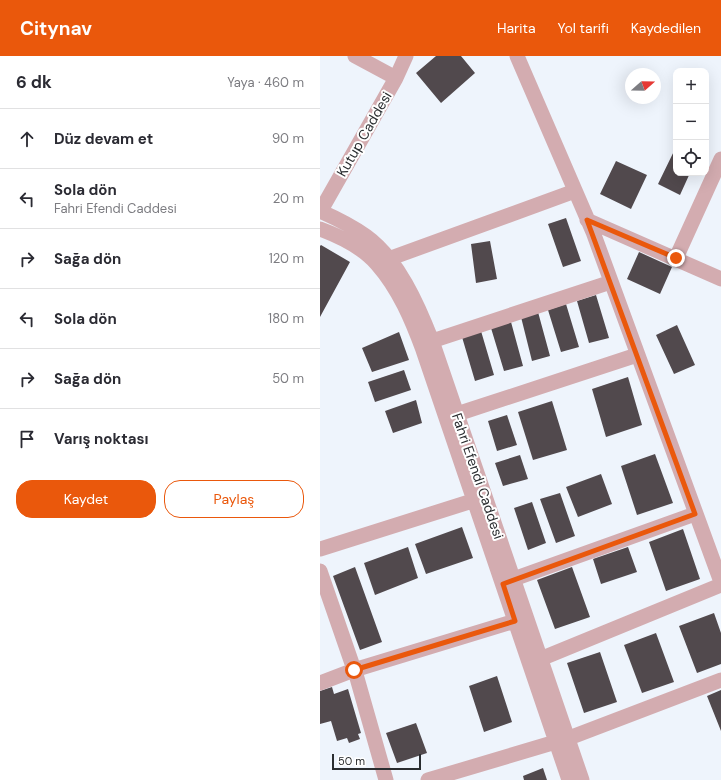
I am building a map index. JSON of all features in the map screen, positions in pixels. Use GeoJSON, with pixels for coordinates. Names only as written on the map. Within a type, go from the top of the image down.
{"type":"FeatureCollection","features":[{"type":"Feature","properties":{"kind":"street"},"geometry":{"type":"LineString","coordinates":[[355,56],[396,78]]}},
{"type":"Feature","properties":{"kind":"street","name":"Kutup Caddesi"},"geometry":{"type":"LineString","coordinates":[[320,211],[396,78],[406,56]]}},
{"type":"Feature","properties":{"kind":"street"},"geometry":{"type":"LineString","coordinates":[[517,56],[587,220],[721,582]]}},
{"type":"Feature","properties":{"kind":"street"},"geometry":{"type":"LineString","coordinates":[[676,258],[721,159]]}},
{"type":"Feature","properties":{"kind":"street"},"geometry":{"type":"LineString","coordinates":[[383,261],[575,191]]}},
{"type":"Feature","properties":{"kind":"street","name":"Fahri Efendi Caddesi"},"geometry":{"type":"LineString","coordinates":[[320,211],[346,223],[367,236],[383,261],[396,290],[412,319],[480,499],[562,740],[582,780]]}},
{"type":"Feature","properties":{"kind":"street"},"geometry":{"type":"LineString","coordinates":[[587,220],[721,278]]}},
{"type":"Feature","properties":{"kind":"street","name":"Fahri Efendi Caddesi"},"geometry":{"type":"LineString","coordinates":[[320,229],[334,234],[356,248],[383,261],[406,285],[422,315],[432,341],[457,414],[480,499]]}},
{"type":"Feature","properties":{"kind":"street"},"geometry":{"type":"LineString","coordinates":[[432,341],[611,282]]}},
{"type":"Feature","properties":{"kind":"street"},"geometry":{"type":"LineString","coordinates":[[457,414],[637,355]]}},
{"type":"Feature","properties":{"kind":"street"},"geometry":{"type":"LineString","coordinates":[[320,549],[480,499]]}},
{"type":"Feature","properties":{"kind":"street"},"geometry":{"type":"LineString","coordinates":[[508,581],[695,514]]}},
{"type":"Feature","properties":{"kind":"street"},"geometry":{"type":"LineString","coordinates":[[320,571],[354,670],[386,780]]}},
{"type":"Feature","properties":{"kind":"street","name":"Fahri Efendi Caddesi"},"geometry":{"type":"LineString","coordinates":[[508,581],[515,621],[535,661]]}},
{"type":"Feature","properties":{"kind":"street"},"geometry":{"type":"LineString","coordinates":[[535,661],[721,585]]}},
{"type":"Feature","properties":{"kind":"street"},"geometry":{"type":"LineString","coordinates":[[320,683],[354,670],[515,621]]}},
{"type":"Feature","properties":{"kind":"street"},"geometry":{"type":"LineString","coordinates":[[428,780],[562,740],[721,680]]}},
{"type":"Feature","properties":{"kind":"street","name":"Fahri Efendi Caddesi"},"geometry":{"type":"LineString","coordinates":[[562,740],[569,780]]}},
{"type":"Feature","properties":{"kind":"building"},"geometry":{"type":"Polygon","coordinates":[[[436,56],[461,56],[475,73],[441,103],[416,73],[436,56]]]}},
{"type":"Feature","properties":{"kind":"building"},"geometry":{"type":"Polygon","coordinates":[[[673,153],[673,176],[689,176],[680,195],[658,184],[673,153]]]}},
{"type":"Feature","properties":{"kind":"building"},"geometry":{"type":"Polygon","coordinates":[[[616,161],[647,175],[631,209],[600,194],[616,161]]]}},
{"type":"Feature","properties":{"kind":"building"},"geometry":{"type":"Polygon","coordinates":[[[566,218],[581,261],[563,267],[548,224],[566,218]]]}},
{"type":"Feature","properties":{"kind":"building"},"geometry":{"type":"Polygon","coordinates":[[[490,241],[497,279],[476,283],[471,244],[490,241]]]}},
{"type":"Feature","properties":{"kind":"building"},"geometry":{"type":"Polygon","coordinates":[[[321,245],[350,262],[320,317],[320,246],[321,245]]]}},
{"type":"Feature","properties":{"kind":"building"},"geometry":{"type":"Polygon","coordinates":[[[639,252],[672,267],[660,294],[627,279],[639,252]]]}},
{"type":"Feature","properties":{"kind":"building"},"geometry":{"type":"Polygon","coordinates":[[[596,295],[609,338],[589,343],[577,301],[596,295]]]}},
{"type":"Feature","properties":{"kind":"building"},"geometry":{"type":"Polygon","coordinates":[[[566,304],[579,347],[561,352],[548,310],[566,304]]]}},
{"type":"Feature","properties":{"kind":"building"},"geometry":{"type":"Polygon","coordinates":[[[538,312],[550,356],[532,361],[521,317],[538,312]]]}},
{"type":"Feature","properties":{"kind":"building"},"geometry":{"type":"Polygon","coordinates":[[[511,322],[523,366],[504,371],[491,328],[511,322]]]}},
{"type":"Feature","properties":{"kind":"building"},"geometry":{"type":"Polygon","coordinates":[[[677,325],[695,365],[674,374],[656,335],[677,325]]]}},
{"type":"Feature","properties":{"kind":"building"},"geometry":{"type":"Polygon","coordinates":[[[481,331],[494,375],[475,381],[462,337],[481,331]]]}},
{"type":"Feature","properties":{"kind":"building"},"geometry":{"type":"Polygon","coordinates":[[[399,332],[409,360],[372,372],[362,348],[399,332]]]}},
{"type":"Feature","properties":{"kind":"building"},"geometry":{"type":"Polygon","coordinates":[[[404,370],[411,390],[375,402],[368,382],[404,370]]]}},
{"type":"Feature","properties":{"kind":"building"},"geometry":{"type":"Polygon","coordinates":[[[628,377],[642,425],[606,437],[592,389],[628,377]]]}},
{"type":"Feature","properties":{"kind":"building"},"geometry":{"type":"Polygon","coordinates":[[[416,400],[422,423],[393,433],[385,411],[416,400]]]}},
{"type":"Feature","properties":{"kind":"building"},"geometry":{"type":"Polygon","coordinates":[[[552,401],[567,450],[533,460],[518,412],[552,401]]]}},
{"type":"Feature","properties":{"kind":"building"},"geometry":{"type":"Polygon","coordinates":[[[507,415],[517,445],[497,451],[488,421],[507,415]]]}},
{"type":"Feature","properties":{"kind":"building"},"geometry":{"type":"Polygon","coordinates":[[[655,454],[673,503],[637,515],[621,466],[655,454]]]}},
{"type":"Feature","properties":{"kind":"building"},"geometry":{"type":"Polygon","coordinates":[[[520,455],[528,479],[503,486],[495,463],[520,455]]]}},
{"type":"Feature","properties":{"kind":"building"},"geometry":{"type":"Polygon","coordinates":[[[601,474],[612,504],[578,517],[566,487],[601,474]]]}},
{"type":"Feature","properties":{"kind":"building"},"geometry":{"type":"Polygon","coordinates":[[[560,493],[575,536],[556,543],[540,499],[560,493]]]}},
{"type":"Feature","properties":{"kind":"building"},"geometry":{"type":"Polygon","coordinates":[[[532,502],[546,543],[528,550],[514,508],[532,502]]]}},
{"type":"Feature","properties":{"kind":"building"},"geometry":{"type":"Polygon","coordinates":[[[462,527],[473,558],[426,574],[415,544],[462,527]]]}},
{"type":"Feature","properties":{"kind":"building"},"geometry":{"type":"Polygon","coordinates":[[[683,529],[700,579],[666,591],[649,542],[683,529]]]}},
{"type":"Feature","properties":{"kind":"building"},"geometry":{"type":"Polygon","coordinates":[[[408,547],[418,578],[375,595],[364,563],[408,547]]]}},
{"type":"Feature","properties":{"kind":"building"},"geometry":{"type":"Polygon","coordinates":[[[628,547],[637,572],[601,584],[593,559],[628,547]]]}},
{"type":"Feature","properties":{"kind":"building"},"geometry":{"type":"Polygon","coordinates":[[[355,567],[382,642],[360,650],[333,576],[355,567]]]}},
{"type":"Feature","properties":{"kind":"building"},"geometry":{"type":"Polygon","coordinates":[[[572,567],[590,617],[555,629],[537,580],[572,567]]]}},
{"type":"Feature","properties":{"kind":"building"},"geometry":{"type":"Polygon","coordinates":[[[714,613],[721,633],[721,664],[697,673],[679,626],[714,613]]]}},
{"type":"Feature","properties":{"kind":"building"},"geometry":{"type":"Polygon","coordinates":[[[656,633],[674,682],[642,693],[624,645],[656,633]]]}},
{"type":"Feature","properties":{"kind":"building"},"geometry":{"type":"Polygon","coordinates":[[[600,652],[617,702],[584,713],[567,663],[600,652]]]}},
{"type":"Feature","properties":{"kind":"building"},"geometry":{"type":"Polygon","coordinates":[[[497,676],[512,722],[484,732],[469,686],[497,676]]]}},
{"type":"Feature","properties":{"kind":"building"},"geometry":{"type":"Polygon","coordinates":[[[332,687],[334,694],[348,689],[361,733],[358,734],[360,739],[349,743],[347,738],[337,741],[331,721],[320,724],[320,691],[332,687]]]}},
{"type":"Feature","properties":{"kind":"building"},"geometry":{"type":"Polygon","coordinates":[[[721,690],[721,731],[707,696],[721,690]]]}},
{"type":"Feature","properties":{"kind":"building"},"geometry":{"type":"Polygon","coordinates":[[[416,723],[427,753],[397,763],[386,733],[416,723]]]}},
{"type":"Feature","properties":{"kind":"building"},"geometry":{"type":"Polygon","coordinates":[[[543,768],[547,780],[524,780],[523,776],[543,768]]]}},
{"type":"Feature","properties":{"kind":"route"},"geometry":{"type":"LineString","coordinates":[[354,670],[515,621],[503,584],[695,514],[593,232],[587,220],[676,258]]}}]}
